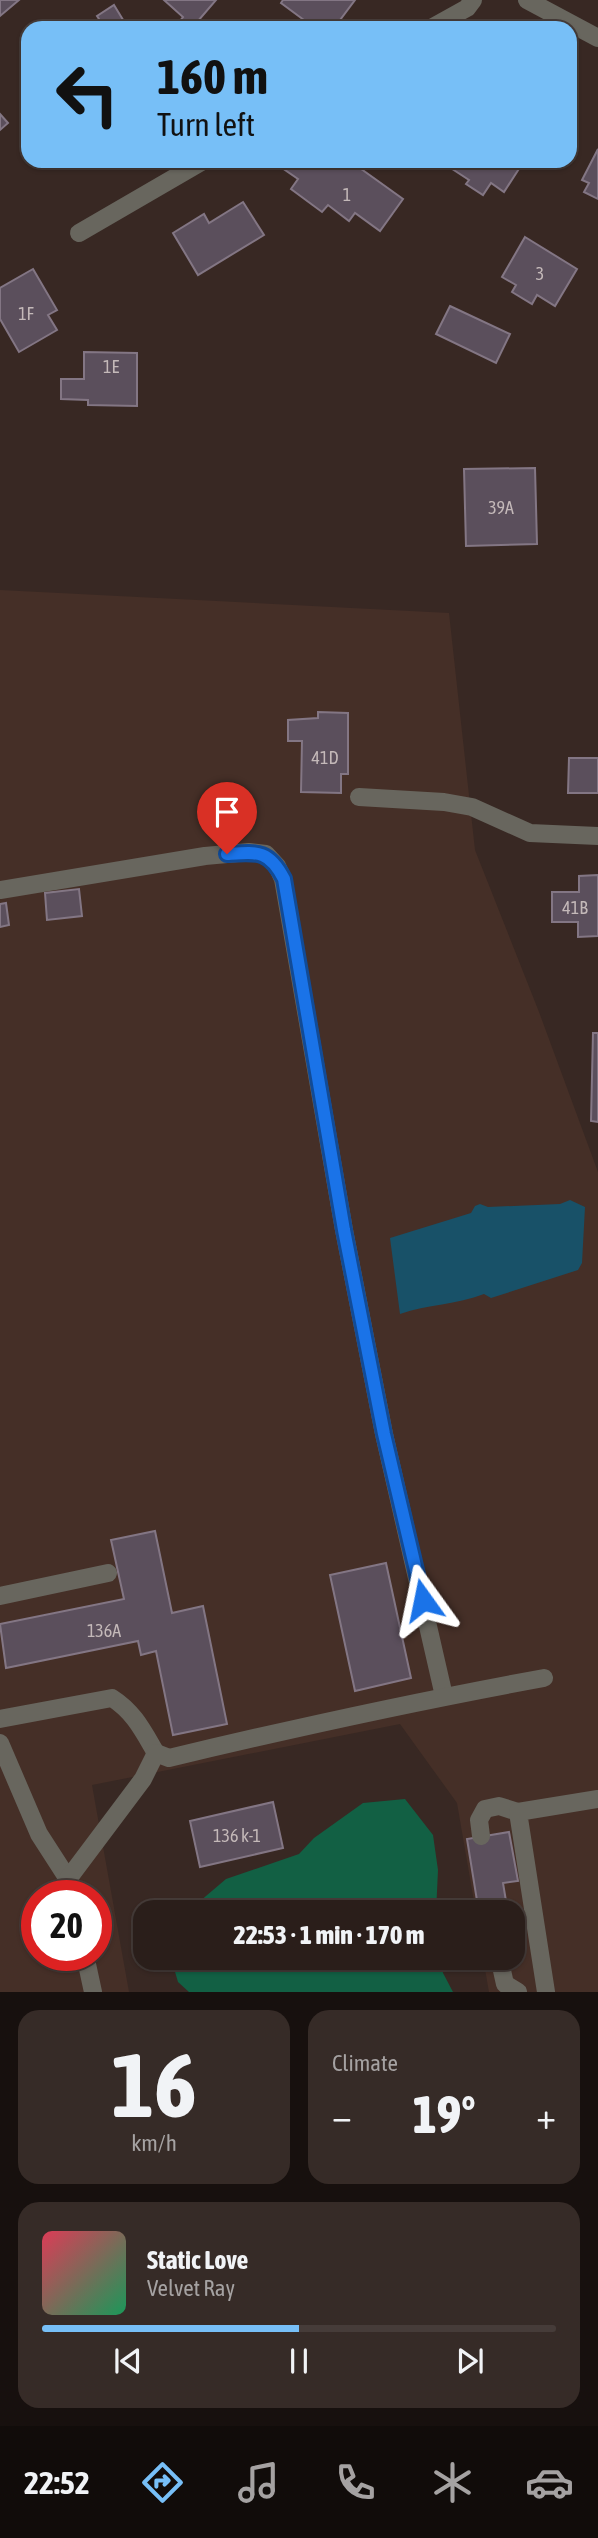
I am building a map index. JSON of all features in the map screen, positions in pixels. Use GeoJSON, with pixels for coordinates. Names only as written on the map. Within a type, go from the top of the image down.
{"type":"FeatureCollection","features":[{"type":"Feature","properties":{"kind":"street"},"geometry":{"type":"LineString","coordinates":[[444,21],[467,8],[473,0]]}},
{"type":"Feature","properties":{"kind":"street"},"geometry":{"type":"LineString","coordinates":[[527,0],[566,21]]}},
{"type":"Feature","properties":{"kind":"street"},"geometry":{"type":"LineString","coordinates":[[577,27],[598,38]]}},
{"type":"Feature","properties":{"kind":"street"},"geometry":{"type":"LineString","coordinates":[[79,233],[190,168]]}},
{"type":"Feature","properties":{"kind":"street"},"geometry":{"type":"LineString","coordinates":[[359,797],[444,802],[472,807],[530,833],[598,836]]}},
{"type":"Feature","properties":{"kind":"street"},"geometry":{"type":"LineString","coordinates":[[0,890],[205,856],[249,852],[266,855],[277,866],[284,879],[344,1230],[382,1420],[443,1696]]}},
{"type":"Feature","properties":{"kind":"street"},"geometry":{"type":"LineString","coordinates":[[0,1596],[108,1573]]}},
{"type":"Feature","properties":{"kind":"street"},"geometry":{"type":"LineString","coordinates":[[0,1719],[112,1698],[126,1707],[137,1720],[156,1753],[169,1758],[443,1696],[544,1678]]}},
{"type":"Feature","properties":{"kind":"street"},"geometry":{"type":"LineString","coordinates":[[0,1743],[39,1834],[66,1880]]}},
{"type":"Feature","properties":{"kind":"street"},"geometry":{"type":"LineString","coordinates":[[75,1880],[143,1779],[156,1753]]}},
{"type":"Feature","properties":{"kind":"street"},"geometry":{"type":"LineString","coordinates":[[481,1836],[479,1820],[485,1809],[499,1805],[518,1812],[598,1799]]}},
{"type":"Feature","properties":{"kind":"street"},"geometry":{"type":"LineString","coordinates":[[518,1812],[547,1992]]}},
{"type":"Feature","properties":{"kind":"street"},"geometry":{"type":"LineString","coordinates":[[502,1970],[505,1984],[518,1992]]}},
{"type":"Feature","properties":{"kind":"street"},"geometry":{"type":"LineString","coordinates":[[88,1971],[93,1992]]}},
{"type":"Feature","properties":{"kind":"shaded area"},"geometry":{"type":"Polygon","coordinates":[[[0,590],[449,613],[475,850],[598,1172],[598,1992],[489,1992],[485,1970],[525,1970],[525,1900],[474,1900],[457,1803],[400,1724],[92,1785],[109,1880],[21,1880],[21,1971],[112,1971],[112,1897],[129,1992],[0,1992],[0,590]]]}},
{"type":"Feature","properties":{"kind":"green space"},"geometry":{"type":"Polygon","coordinates":[[[405,1799],[433,1835],[438,1870],[437,1900],[201,1900],[226,1879],[299,1854],[314,1838],[363,1803],[405,1799]]]}},
{"type":"Feature","properties":{"kind":"green space"},"geometry":{"type":"Polygon","coordinates":[[[174,1970],[443,1970],[453,1992],[189,1992],[178,1982],[174,1970]]]}},
{"type":"Feature","properties":{"kind":"water"},"geometry":{"type":"Polygon","coordinates":[[[570,1200],[585,1207],[582,1263],[578,1270],[491,1298],[484,1294],[400,1314],[390,1238],[471,1213],[475,1206],[480,1204],[488,1207],[560,1204],[570,1200]]]}},
{"type":"Feature","properties":{"kind":"building"},"geometry":{"type":"Polygon","coordinates":[[[0,0],[19,0],[0,16],[0,0]]]}},
{"type":"Feature","properties":{"kind":"building"},"geometry":{"type":"Polygon","coordinates":[[[164,0],[216,0],[198,21],[180,21],[183,17],[164,0]]]}},
{"type":"Feature","properties":{"kind":"building"},"geometry":{"type":"Polygon","coordinates":[[[283,0],[355,0],[339,21],[305,21],[281,3],[283,0]]]}},
{"type":"Feature","properties":{"kind":"building"},"geometry":{"type":"Polygon","coordinates":[[[114,5],[124,21],[100,21],[97,16],[114,5]]]}},
{"type":"Feature","properties":{"kind":"building"},"geometry":{"type":"Polygon","coordinates":[[[0,114],[8,123],[0,130],[0,114]]]}},
{"type":"Feature","properties":{"kind":"building"},"geometry":{"type":"Polygon","coordinates":[[[598,149],[598,199],[584,192],[589,183],[582,180],[598,149]]]}},
{"type":"Feature","properties":{"kind":"building"},"geometry":{"type":"Polygon","coordinates":[[[282,168],[360,168],[403,199],[380,231],[355,213],[349,221],[328,205],[322,212],[291,189],[298,179],[282,168]]]}},
{"type":"Feature","properties":{"kind":"building"},"geometry":{"type":"Polygon","coordinates":[[[451,168],[519,168],[504,192],[491,183],[483,195],[466,184],[469,180],[451,168]]]}},
{"type":"Feature","properties":{"kind":"building"},"geometry":{"type":"Polygon","coordinates":[[[243,202],[264,235],[198,275],[173,233],[204,214],[209,223],[243,202]]]}},
{"type":"Feature","properties":{"kind":"building"},"geometry":{"type":"Polygon","coordinates":[[[525,237],[577,269],[555,306],[537,295],[532,304],[512,292],[516,285],[502,277],[525,237]]]}},
{"type":"Feature","properties":{"kind":"building"},"geometry":{"type":"Polygon","coordinates":[[[33,269],[57,310],[48,315],[57,330],[19,352],[0,319],[0,288],[33,269]]]}},
{"type":"Feature","properties":{"kind":"building"},"geometry":{"type":"Polygon","coordinates":[[[450,306],[510,334],[496,363],[436,334],[450,306]]]}},
{"type":"Feature","properties":{"kind":"building"},"geometry":{"type":"Polygon","coordinates":[[[84,352],[137,353],[137,406],[88,405],[88,400],[61,399],[61,379],[84,379],[84,352]]]}},
{"type":"Feature","properties":{"kind":"building"},"geometry":{"type":"Polygon","coordinates":[[[535,468],[537,544],[466,546],[464,469],[535,468]]]}},
{"type":"Feature","properties":{"kind":"building"},"geometry":{"type":"Polygon","coordinates":[[[318,712],[348,713],[348,774],[341,774],[341,793],[301,792],[302,741],[288,741],[288,720],[318,718],[318,712]]]}},
{"type":"Feature","properties":{"kind":"building"},"geometry":{"type":"Polygon","coordinates":[[[569,758],[598,758],[598,793],[568,793],[569,758]]]}},
{"type":"Feature","properties":{"kind":"building"},"geometry":{"type":"Polygon","coordinates":[[[598,875],[598,936],[578,937],[578,922],[552,922],[552,892],[579,892],[579,876],[598,875]]]}},
{"type":"Feature","properties":{"kind":"building"},"geometry":{"type":"Polygon","coordinates":[[[79,889],[82,916],[47,920],[45,893],[79,889]]]}},
{"type":"Feature","properties":{"kind":"building"},"geometry":{"type":"Polygon","coordinates":[[[6,903],[9,925],[0,927],[0,904],[6,903]]]}},
{"type":"Feature","properties":{"kind":"building"},"geometry":{"type":"Polygon","coordinates":[[[593,1033],[598,1033],[598,1122],[591,1121],[593,1033]]]}},
{"type":"Feature","properties":{"kind":"building"},"geometry":{"type":"Polygon","coordinates":[[[155,1531],[172,1613],[203,1606],[227,1724],[173,1735],[156,1651],[141,1655],[138,1641],[6,1668],[0,1624],[124,1599],[111,1540],[155,1531]]]}},
{"type":"Feature","properties":{"kind":"building"},"geometry":{"type":"Polygon","coordinates":[[[386,1563],[411,1678],[355,1691],[330,1575],[386,1563]]]}},
{"type":"Feature","properties":{"kind":"building"},"geometry":{"type":"Polygon","coordinates":[[[273,1802],[283,1848],[200,1867],[190,1821],[273,1802]]]}},
{"type":"Feature","properties":{"kind":"building"},"geometry":{"type":"Polygon","coordinates":[[[509,1832],[518,1881],[503,1883],[506,1900],[477,1900],[467,1839],[509,1832]]]}},
{"type":"Feature","properties":{"kind":"route"},"geometry":{"type":"LineString","coordinates":[[227,854],[249,852],[266,855],[277,866],[284,879],[344,1230],[384,1434],[423,1600]]}}]}
